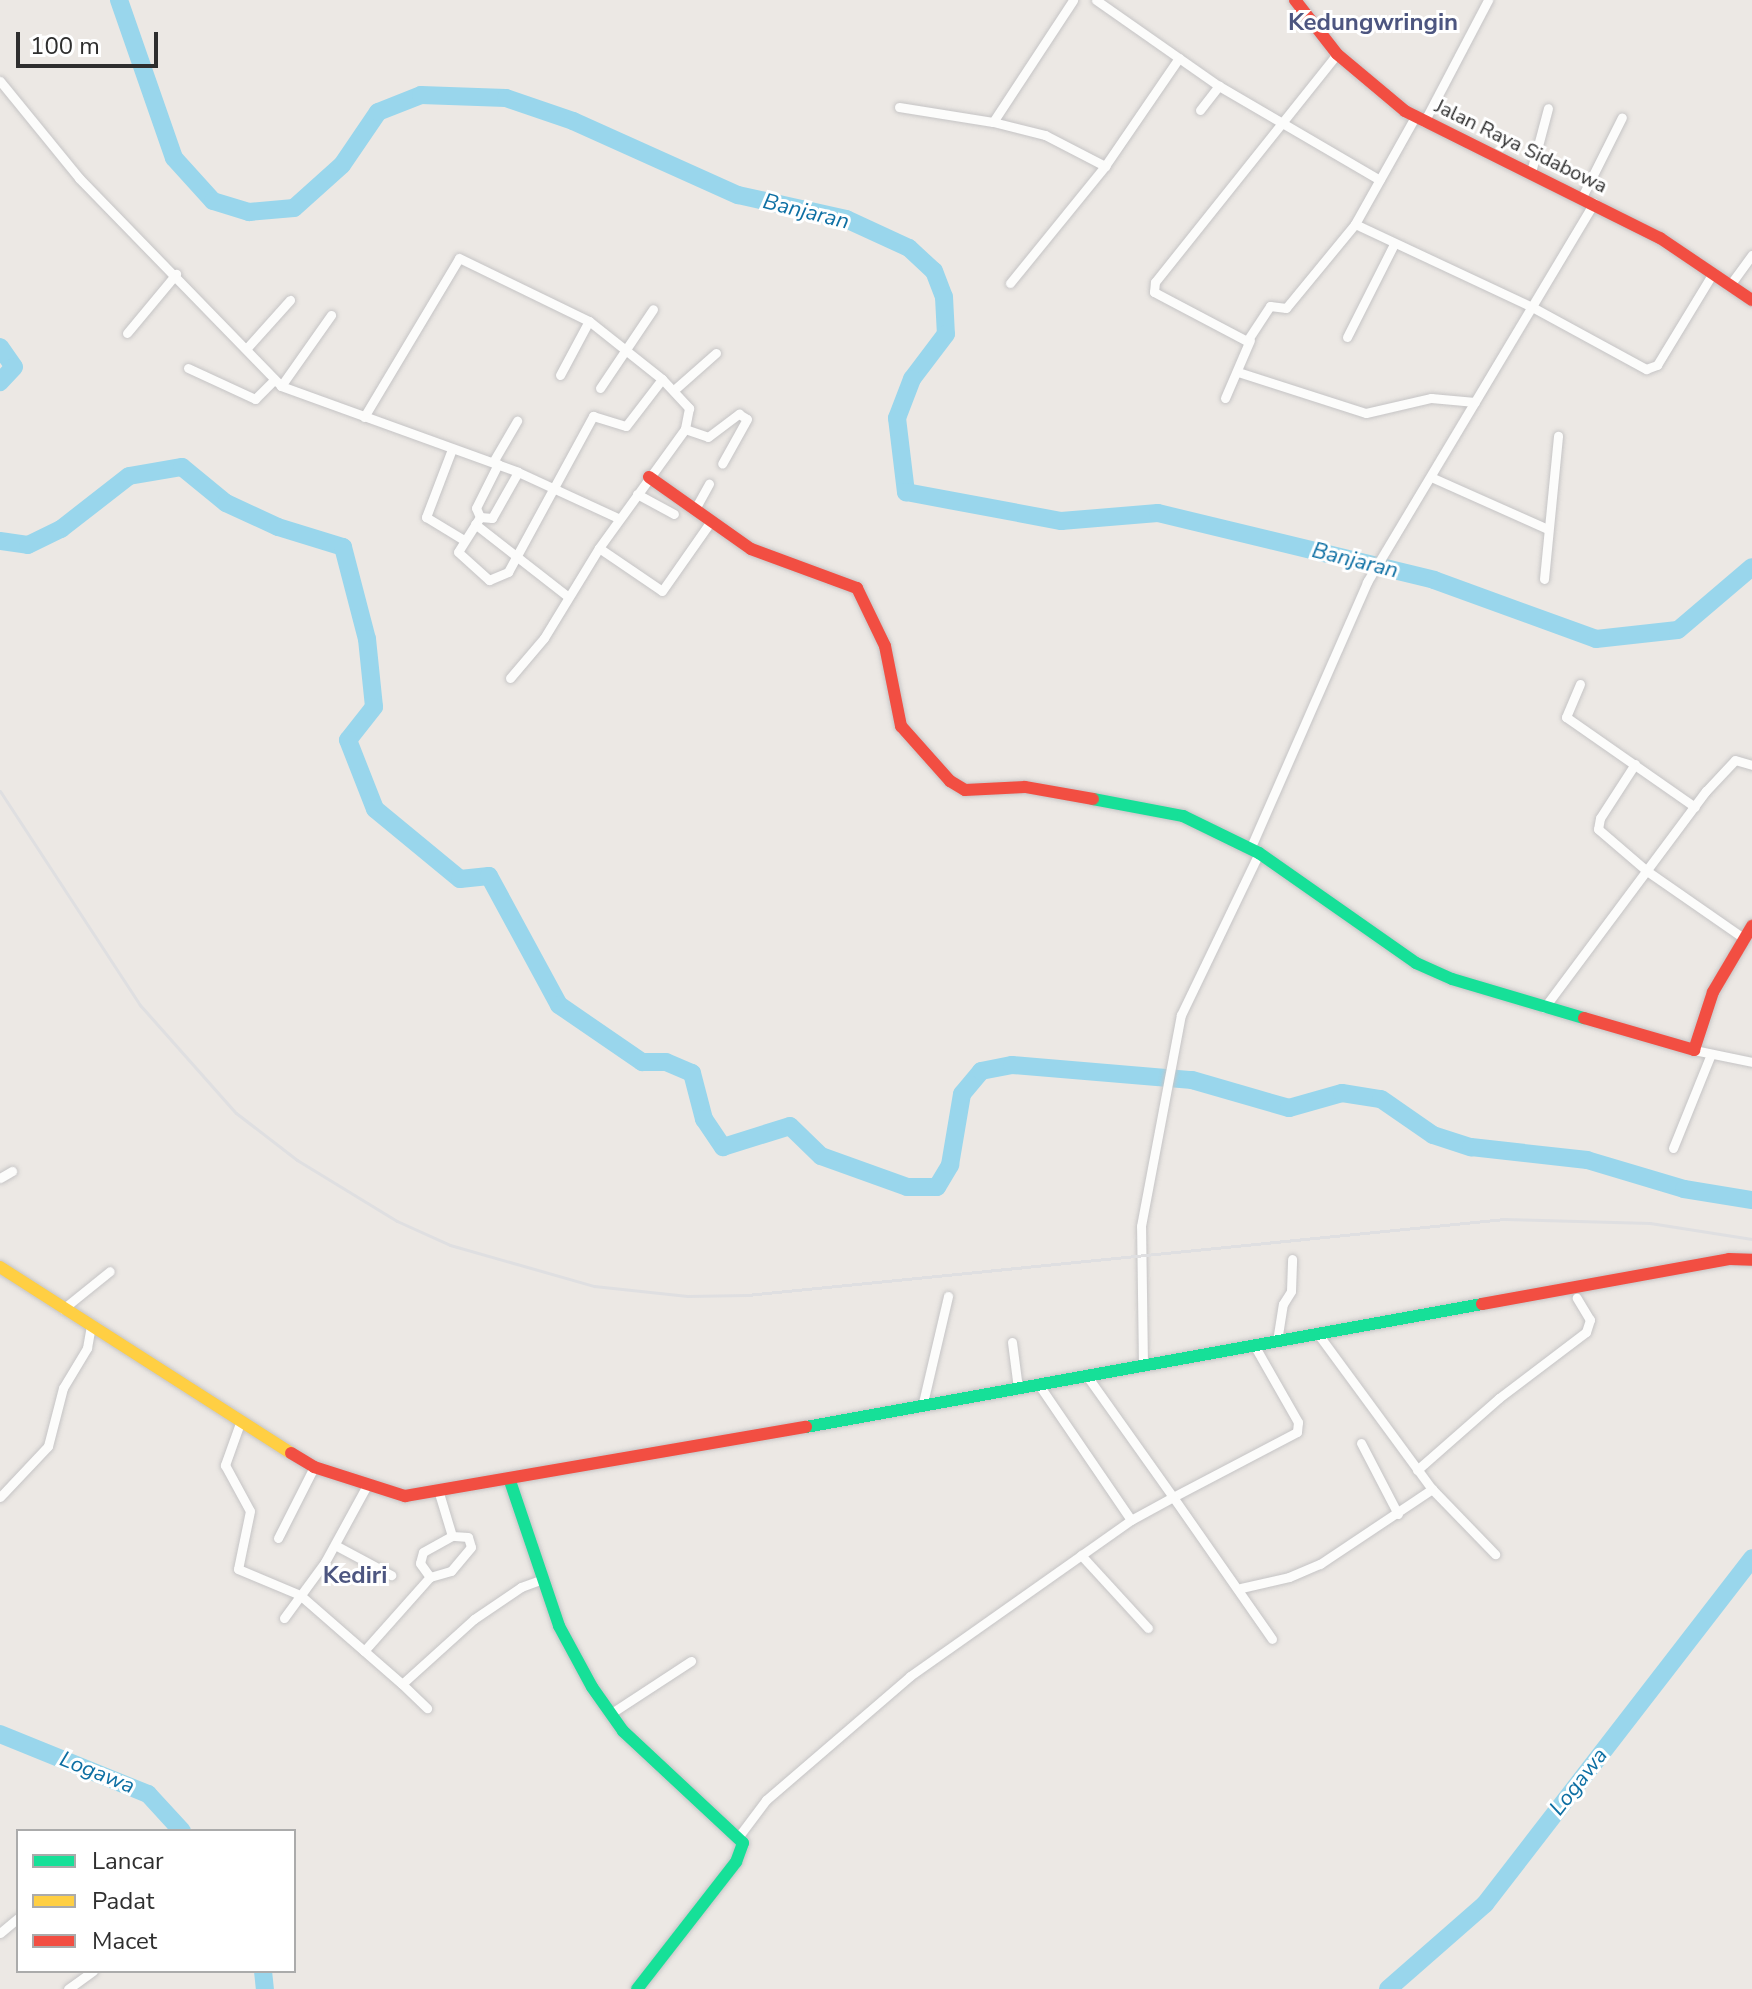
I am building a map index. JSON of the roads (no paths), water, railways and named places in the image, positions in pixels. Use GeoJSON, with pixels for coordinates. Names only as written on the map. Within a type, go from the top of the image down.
{"type":"FeatureCollection","features":[{"type":"Feature","properties":{"kind":"main road","name":"Jalan Raya Sidabowa"},"geometry":{"type":"LineString","coordinates":[[1295,0],[1337,54],[1420,120],[1588,200],[1713,273],[1752,300]]}},
{"type":"Feature","properties":{"kind":"main road"},"geometry":{"type":"LineString","coordinates":[[649,477],[751,549],[857,588],[885,646],[901,726],[957,786],[1025,787],[1133,804],[1197,821],[1254,851],[1416,963],[1544,1008],[1694,1050],[1713,992],[1752,926]]}},
{"type":"Feature","properties":{"kind":"main road"},"geometry":{"type":"LineString","coordinates":[[0,1267],[240,1423],[314,1467],[397,1495],[439,1493],[510,1481],[1729,1259],[1752,1260]]}},
{"type":"Feature","properties":{"kind":"main road"},"geometry":{"type":"LineString","coordinates":[[510,1481],[568,1646],[610,1714],[665,1773],[739,1836],[740,1856],[637,1989]]}},
{"type":"Feature","properties":{"kind":"street"},"geometry":{"type":"LineString","coordinates":[[993,122],[1073,0]]}},
{"type":"Feature","properties":{"kind":"street"},"geometry":{"type":"LineString","coordinates":[[1096,0],[1219,86],[1380,180]]}},
{"type":"Feature","properties":{"kind":"street"},"geometry":{"type":"LineString","coordinates":[[1225,398],[1250,340],[1270,306],[1286,308],[1355,224],[1420,120],[1488,0]]}},
{"type":"Feature","properties":{"kind":"street"},"geometry":{"type":"LineString","coordinates":[[1250,340],[1239,341],[1152,288],[1337,54]]}},
{"type":"Feature","properties":{"kind":"street"},"geometry":{"type":"LineString","coordinates":[[1010,283],[1105,166],[1179,58]]}},
{"type":"Feature","properties":{"kind":"street"},"geometry":{"type":"LineString","coordinates":[[0,81],[79,178],[176,274],[278,383],[496,463],[618,518]]}},
{"type":"Feature","properties":{"kind":"street"},"geometry":{"type":"LineString","coordinates":[[1200,110],[1219,86]]}},
{"type":"Feature","properties":{"kind":"street"},"geometry":{"type":"LineString","coordinates":[[899,107],[993,122],[1045,135],[1105,166]]}},
{"type":"Feature","properties":{"kind":"street"},"geometry":{"type":"LineString","coordinates":[[1531,172],[1548,108]]}},
{"type":"Feature","properties":{"kind":"street"},"geometry":{"type":"LineString","coordinates":[[1143,1365],[1141,1226],[1184,1006],[1254,851],[1367,582],[1534,308],[1588,200],[1622,117]]}},
{"type":"Feature","properties":{"kind":"street"},"geometry":{"type":"LineString","coordinates":[[1355,224],[1534,308],[1652,369],[1713,273]]}},
{"type":"Feature","properties":{"kind":"street"},"geometry":{"type":"LineString","coordinates":[[1347,337],[1394,244]]}},
{"type":"Feature","properties":{"kind":"street"},"geometry":{"type":"LineString","coordinates":[[1730,285],[1752,255]]}},
{"type":"Feature","properties":{"kind":"street"},"geometry":{"type":"LineString","coordinates":[[364,417],[455,259],[589,321],[662,379],[689,408],[685,429],[618,518],[567,596],[544,638],[510,678]]}},
{"type":"Feature","properties":{"kind":"street"},"geometry":{"type":"LineString","coordinates":[[127,333],[176,274]]}},
{"type":"Feature","properties":{"kind":"street"},"geometry":{"type":"LineString","coordinates":[[246,349],[290,300]]}},
{"type":"Feature","properties":{"kind":"street"},"geometry":{"type":"LineString","coordinates":[[600,388],[653,309]]}},
{"type":"Feature","properties":{"kind":"street"},"geometry":{"type":"LineString","coordinates":[[188,368],[255,399],[278,383],[331,315]]}},
{"type":"Feature","properties":{"kind":"street"},"geometry":{"type":"LineString","coordinates":[[560,375],[589,321]]}},
{"type":"Feature","properties":{"kind":"street"},"geometry":{"type":"LineString","coordinates":[[674,390],[716,353]]}},
{"type":"Feature","properties":{"kind":"street"},"geometry":{"type":"LineString","coordinates":[[1238,372],[1366,413],[1431,398],[1475,402]]}},
{"type":"Feature","properties":{"kind":"street"},"geometry":{"type":"LineString","coordinates":[[518,472],[492,518],[478,521],[464,540],[459,554],[487,579],[508,572],[593,416],[626,426],[662,379]]}},
{"type":"Feature","properties":{"kind":"street"},"geometry":{"type":"LineString","coordinates":[[685,429],[708,437],[739,414],[747,419],[722,464]]}},
{"type":"Feature","properties":{"kind":"street"},"geometry":{"type":"LineString","coordinates":[[517,421],[476,508],[478,521],[516,559],[567,596]]}},
{"type":"Feature","properties":{"kind":"street"},"geometry":{"type":"LineString","coordinates":[[1544,579],[1558,436]]}},
{"type":"Feature","properties":{"kind":"street"},"geometry":{"type":"LineString","coordinates":[[452,449],[426,517],[464,540]]}},
{"type":"Feature","properties":{"kind":"street"},"geometry":{"type":"LineString","coordinates":[[1431,477],[1548,529]]}},
{"type":"Feature","properties":{"kind":"street"},"geometry":{"type":"LineString","coordinates":[[695,509],[709,484]]}},
{"type":"Feature","properties":{"kind":"street"},"geometry":{"type":"LineString","coordinates":[[637,494],[674,514]]}},
{"type":"Feature","properties":{"kind":"street"},"geometry":{"type":"LineString","coordinates":[[599,548],[662,591],[711,521]]}},
{"type":"Feature","properties":{"kind":"street"},"geometry":{"type":"LineString","coordinates":[[1580,684],[1566,717],[1695,807]]}},
{"type":"Feature","properties":{"kind":"street"},"geometry":{"type":"LineString","coordinates":[[1544,1008],[1729,763],[1741,759],[1752,765]]}},
{"type":"Feature","properties":{"kind":"street"},"geometry":{"type":"LineString","coordinates":[[1635,764],[1597,826],[1647,871],[1745,939]]}},
{"type":"Feature","properties":{"kind":"street"},"geometry":{"type":"LineString","coordinates":[[1694,1050],[1752,1062]]}},
{"type":"Feature","properties":{"kind":"street"},"geometry":{"type":"LineString","coordinates":[[1673,1148],[1711,1054]]}},
{"type":"Feature","properties":{"kind":"street"},"geometry":{"type":"LineString","coordinates":[[0,1178],[12,1171]]}},
{"type":"Feature","properties":{"kind":"street"},"geometry":{"type":"LineString","coordinates":[[1277,1341],[1283,1304],[1291,1291],[1292,1259]]}},
{"type":"Feature","properties":{"kind":"street"},"geometry":{"type":"LineString","coordinates":[[63,1309],[110,1271]]}},
{"type":"Feature","properties":{"kind":"street"},"geometry":{"type":"LineString","coordinates":[[922,1407],[948,1296]]}},
{"type":"Feature","properties":{"kind":"street"},"geometry":{"type":"LineString","coordinates":[[1417,1470],[1499,1398],[1586,1332],[1590,1320],[1577,1298]]}},
{"type":"Feature","properties":{"kind":"street"},"geometry":{"type":"LineString","coordinates":[[0,1497],[48,1446],[63,1388],[87,1348],[91,1326]]}},
{"type":"Feature","properties":{"kind":"street"},"geometry":{"type":"LineString","coordinates":[[1318,1334],[1432,1489],[1495,1554]]}},
{"type":"Feature","properties":{"kind":"street"},"geometry":{"type":"LineString","coordinates":[[87,1348],[107,1336]]}},
{"type":"Feature","properties":{"kind":"street"},"geometry":{"type":"LineString","coordinates":[[1012,1342],[1018,1388]]}},
{"type":"Feature","properties":{"kind":"street"},"geometry":{"type":"LineString","coordinates":[[739,1836],[766,1800],[910,1676],[1131,1520],[1297,1432],[1298,1422],[1254,1345]]}},
{"type":"Feature","properties":{"kind":"street"},"geometry":{"type":"LineString","coordinates":[[1087,1376],[1241,1588],[1272,1639]]}},
{"type":"Feature","properties":{"kind":"street"},"geometry":{"type":"LineString","coordinates":[[1039,1385],[1131,1520]]}},
{"type":"Feature","properties":{"kind":"street"},"geometry":{"type":"LineString","coordinates":[[240,1423],[225,1465],[250,1511],[238,1569],[300,1595],[427,1708]]}},
{"type":"Feature","properties":{"kind":"street"},"geometry":{"type":"LineString","coordinates":[[1361,1443],[1398,1514]]}},
{"type":"Feature","properties":{"kind":"street"},"geometry":{"type":"LineString","coordinates":[[278,1538],[314,1467]]}},
{"type":"Feature","properties":{"kind":"street"},"geometry":{"type":"LineString","coordinates":[[284,1618],[335,1545],[366,1487]]}},
{"type":"Feature","properties":{"kind":"street"},"geometry":{"type":"LineString","coordinates":[[1241,1588],[1320,1564],[1432,1489]]}},
{"type":"Feature","properties":{"kind":"street"},"geometry":{"type":"LineString","coordinates":[[439,1493],[452,1536]]}},
{"type":"Feature","properties":{"kind":"street"},"geometry":{"type":"LineString","coordinates":[[364,1651],[430,1577],[451,1571],[471,1547],[468,1537],[452,1536],[420,1557],[430,1577]]}},
{"type":"Feature","properties":{"kind":"street"},"geometry":{"type":"LineString","coordinates":[[335,1545],[391,1575]]}},
{"type":"Feature","properties":{"kind":"street"},"geometry":{"type":"LineString","coordinates":[[1081,1555],[1148,1628]]}},
{"type":"Feature","properties":{"kind":"street"},"geometry":{"type":"LineString","coordinates":[[402,1684],[474,1619],[521,1587],[543,1579]]}},
{"type":"Feature","properties":{"kind":"street"},"geometry":{"type":"LineString","coordinates":[[610,1714],[691,1661]]}},
{"type":"Feature","properties":{"kind":"street"},"geometry":{"type":"LineString","coordinates":[[0,1933],[16,1920]]}},
{"type":"Feature","properties":{"kind":"street"},"geometry":{"type":"LineString","coordinates":[[68,1989],[90,1973]]}},
{"type":"Feature","properties":{"kind":"waterway","name":"Banjaran"},"geometry":{"type":"LineString","coordinates":[[119,0],[174,158],[213,201],[249,212],[294,208],[342,165],[378,112],[421,95],[506,98],[573,121],[738,195],[846,219],[909,248],[934,271],[944,297],[946,334],[912,379],[897,418],[906,492],[1061,521],[1158,513],[1434,580],[1596,639],[1678,630],[1752,567]]}},
{"type":"Feature","properties":{"kind":"waterway"},"geometry":{"type":"LineString","coordinates":[[0,347],[14,367],[0,382]]}},
{"type":"Feature","properties":{"kind":"waterway"},"geometry":{"type":"LineString","coordinates":[[0,541],[28,545],[61,529],[129,476],[182,467],[226,503],[278,527],[343,547],[367,639],[374,707],[348,740],[375,809],[460,879],[489,876],[559,1005],[642,1062],[666,1062],[692,1073],[704,1119],[723,1147],[790,1126],[821,1156],[907,1187],[937,1187],[950,1165],[962,1094],[981,1071],[1012,1065],[1192,1080],[1289,1108],[1342,1093],[1381,1099],[1433,1135],[1471,1147],[1587,1160],[1684,1189],[1752,1200]]}},
{"type":"Feature","properties":{"kind":"waterway","name":"Logawa"},"geometry":{"type":"LineString","coordinates":[[1388,1989],[1485,1904],[1752,1558]]}},
{"type":"Feature","properties":{"kind":"waterway","name":"Logawa"},"geometry":{"type":"LineString","coordinates":[[0,1734],[148,1794],[180,1829]]}},
{"type":"Feature","properties":{"kind":"waterway","name":"Logawa"},"geometry":{"type":"LineString","coordinates":[[263,1973],[265,1989]]}},
{"type":"Feature","properties":{"kind":"railway"},"geometry":{"type":"LineString","coordinates":[[0,791],[140,1005],[236,1113],[297,1160],[397,1221],[450,1245],[594,1286],[687,1296],[747,1295],[1505,1219],[1650,1223],[1752,1239]]}},
{"type":"Feature","properties":{"kind":"district","name":"Kedungwringin"},"geometry":{"type":"Point","coordinates":[1373,23]}},
{"type":"Feature","properties":{"kind":"district","name":"Kediri"},"geometry":{"type":"Point","coordinates":[355,1576]}}]}
